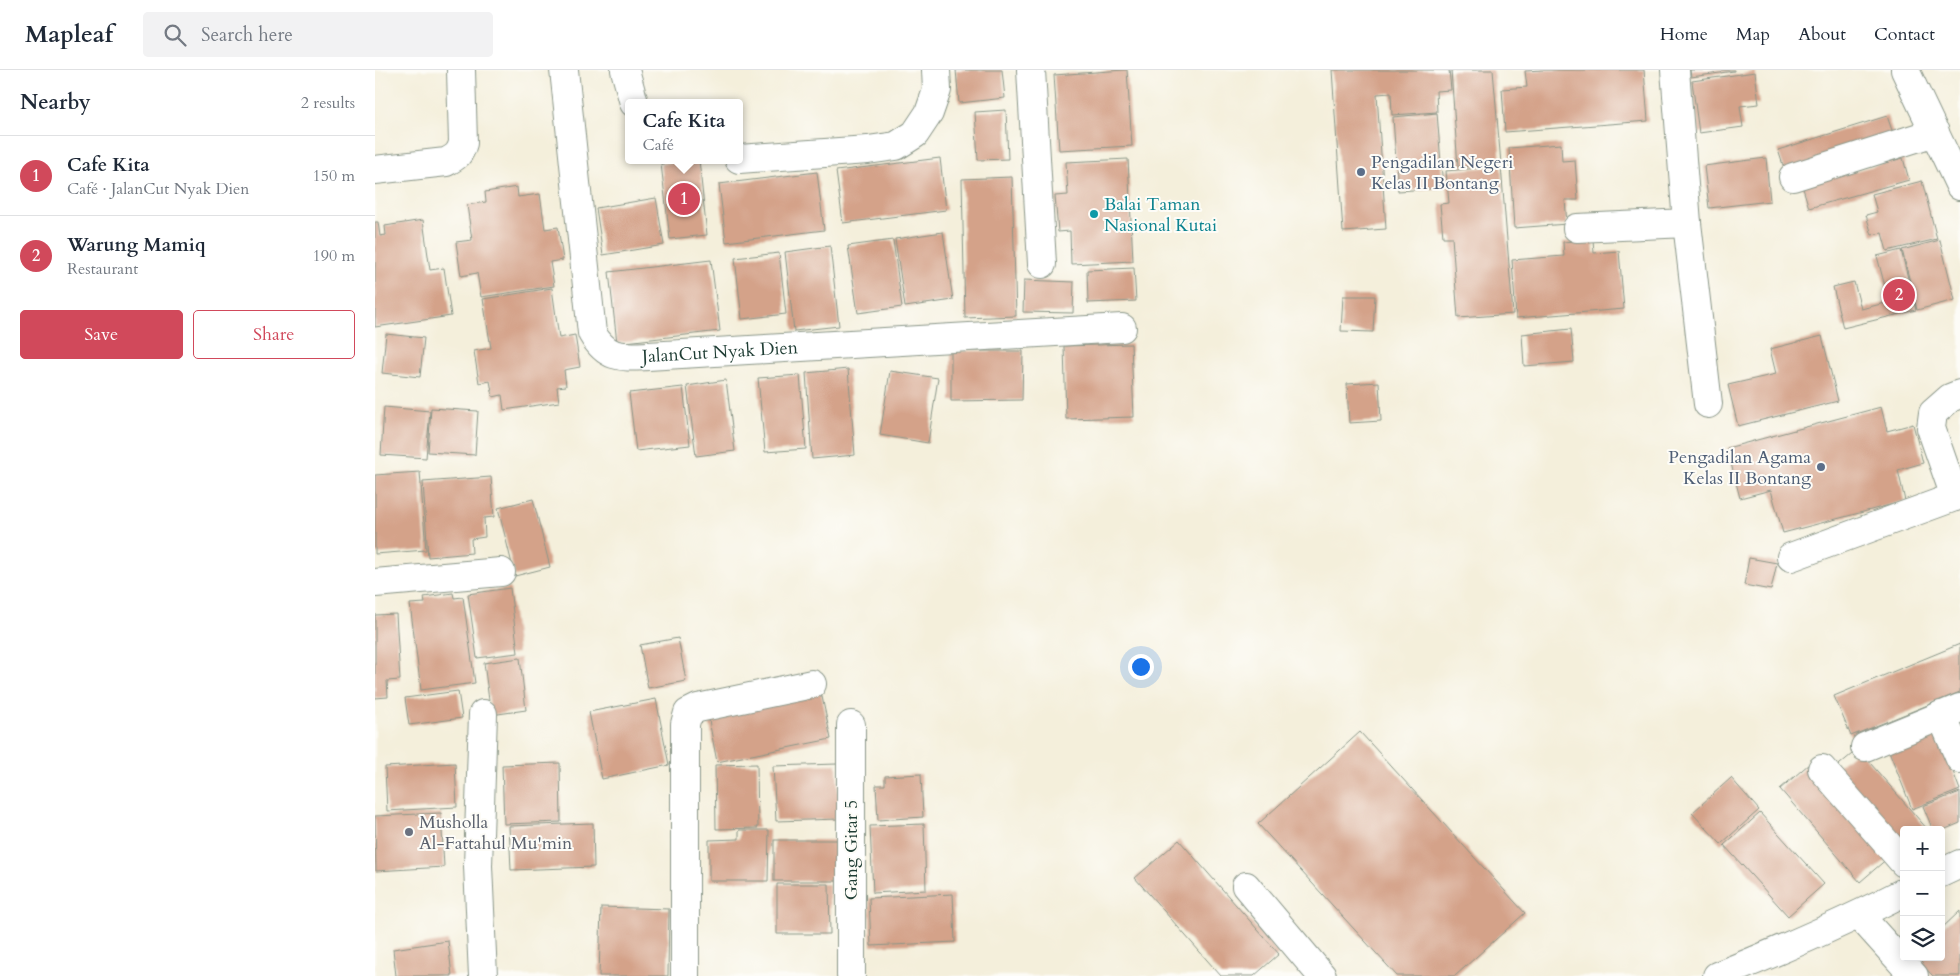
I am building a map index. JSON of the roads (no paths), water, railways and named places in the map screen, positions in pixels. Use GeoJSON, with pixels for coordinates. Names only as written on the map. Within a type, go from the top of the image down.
{"type":"FeatureCollection","features":[{"type":"Feature","properties":{"kind":"street"},"geometry":{"type":"LineString","coordinates":[[375,170],[446,162],[461,151],[463,143],[461,70]]}},
{"type":"Feature","properties":{"kind":"street","name":"JalanCut Nyak Dien"},"geometry":{"type":"LineString","coordinates":[[564,70],[592,333],[607,352],[621,357],[648,356],[1123,328]]}},
{"type":"Feature","properties":{"kind":"street"},"geometry":{"type":"LineString","coordinates":[[625,70],[633,99]]}},
{"type":"Feature","properties":{"kind":"street"},"geometry":{"type":"LineString","coordinates":[[743,159],[869,150],[896,146],[915,134],[929,113],[937,90],[937,70]]}},
{"type":"Feature","properties":{"kind":"street"},"geometry":{"type":"LineString","coordinates":[[1031,70],[1042,264]]}},
{"type":"Feature","properties":{"kind":"street"},"geometry":{"type":"LineString","coordinates":[[1675,70],[1687,223],[1708,404]]}},
{"type":"Feature","properties":{"kind":"street"},"geometry":{"type":"LineString","coordinates":[[1905,70],[1960,186]]}},
{"type":"Feature","properties":{"kind":"street"},"geometry":{"type":"LineString","coordinates":[[1793,177],[1935,132]]}},
{"type":"Feature","properties":{"kind":"street"},"geometry":{"type":"LineString","coordinates":[[1577,228],[1687,223]]}},
{"type":"Feature","properties":{"kind":"street"},"geometry":{"type":"LineString","coordinates":[[1791,558],[1957,496],[1931,428],[1933,413],[1950,398],[1960,394]]}},
{"type":"Feature","properties":{"kind":"street"},"geometry":{"type":"LineString","coordinates":[[375,584],[501,572]]}},
{"type":"Feature","properties":{"kind":"street"},"geometry":{"type":"LineString","coordinates":[[685,976],[685,724],[688,713],[698,708],[812,684]]}},
{"type":"Feature","properties":{"kind":"street"},"geometry":{"type":"LineString","coordinates":[[1865,747],[1951,712],[1960,759]]}},
{"type":"Feature","properties":{"kind":"street"},"geometry":{"type":"LineString","coordinates":[[483,714],[478,866],[483,976]]}},
{"type":"Feature","properties":{"kind":"street","name":"Gang Gitar 5"},"geometry":{"type":"LineString","coordinates":[[851,725],[851,976]]}},
{"type":"Feature","properties":{"kind":"street"},"geometry":{"type":"LineString","coordinates":[[1822,769],[1900,858]]}},
{"type":"Feature","properties":{"kind":"street"},"geometry":{"type":"LineString","coordinates":[[1945,871],[1960,864]]}},
{"type":"Feature","properties":{"kind":"street"},"geometry":{"type":"LineString","coordinates":[[1246,886],[1322,976]]}},
{"type":"Feature","properties":{"kind":"street"},"geometry":{"type":"LineString","coordinates":[[1717,976],[1795,944],[1869,926],[1900,896]]}},
{"type":"Feature","properties":{"kind":"street"},"geometry":{"type":"LineString","coordinates":[[1869,926],[1914,976]]}},
{"type":"Feature","properties":{"kind":"place","name":"Pengadilan Negeri Kelas II Bontang"},"geometry":{"type":"Point","coordinates":[1361,172]}},
{"type":"Feature","properties":{"kind":"place","name":"Cafe Kita"},"geometry":{"type":"Point","coordinates":[684,199]}},
{"type":"Feature","properties":{"kind":"place","name":"Balai Taman Nasional Kutai"},"geometry":{"type":"Point","coordinates":[1094,214]}},
{"type":"Feature","properties":{"kind":"place","name":"Warung Mamiq"},"geometry":{"type":"Point","coordinates":[1899,295]}},
{"type":"Feature","properties":{"kind":"place","name":"Pengadilan Agama Kelas II Bontang"},"geometry":{"type":"Point","coordinates":[1821,467]}},
{"type":"Feature","properties":{"kind":"place","name":"Musholla Al-Fattahul Mu'min"},"geometry":{"type":"Point","coordinates":[409,832]}}]}
